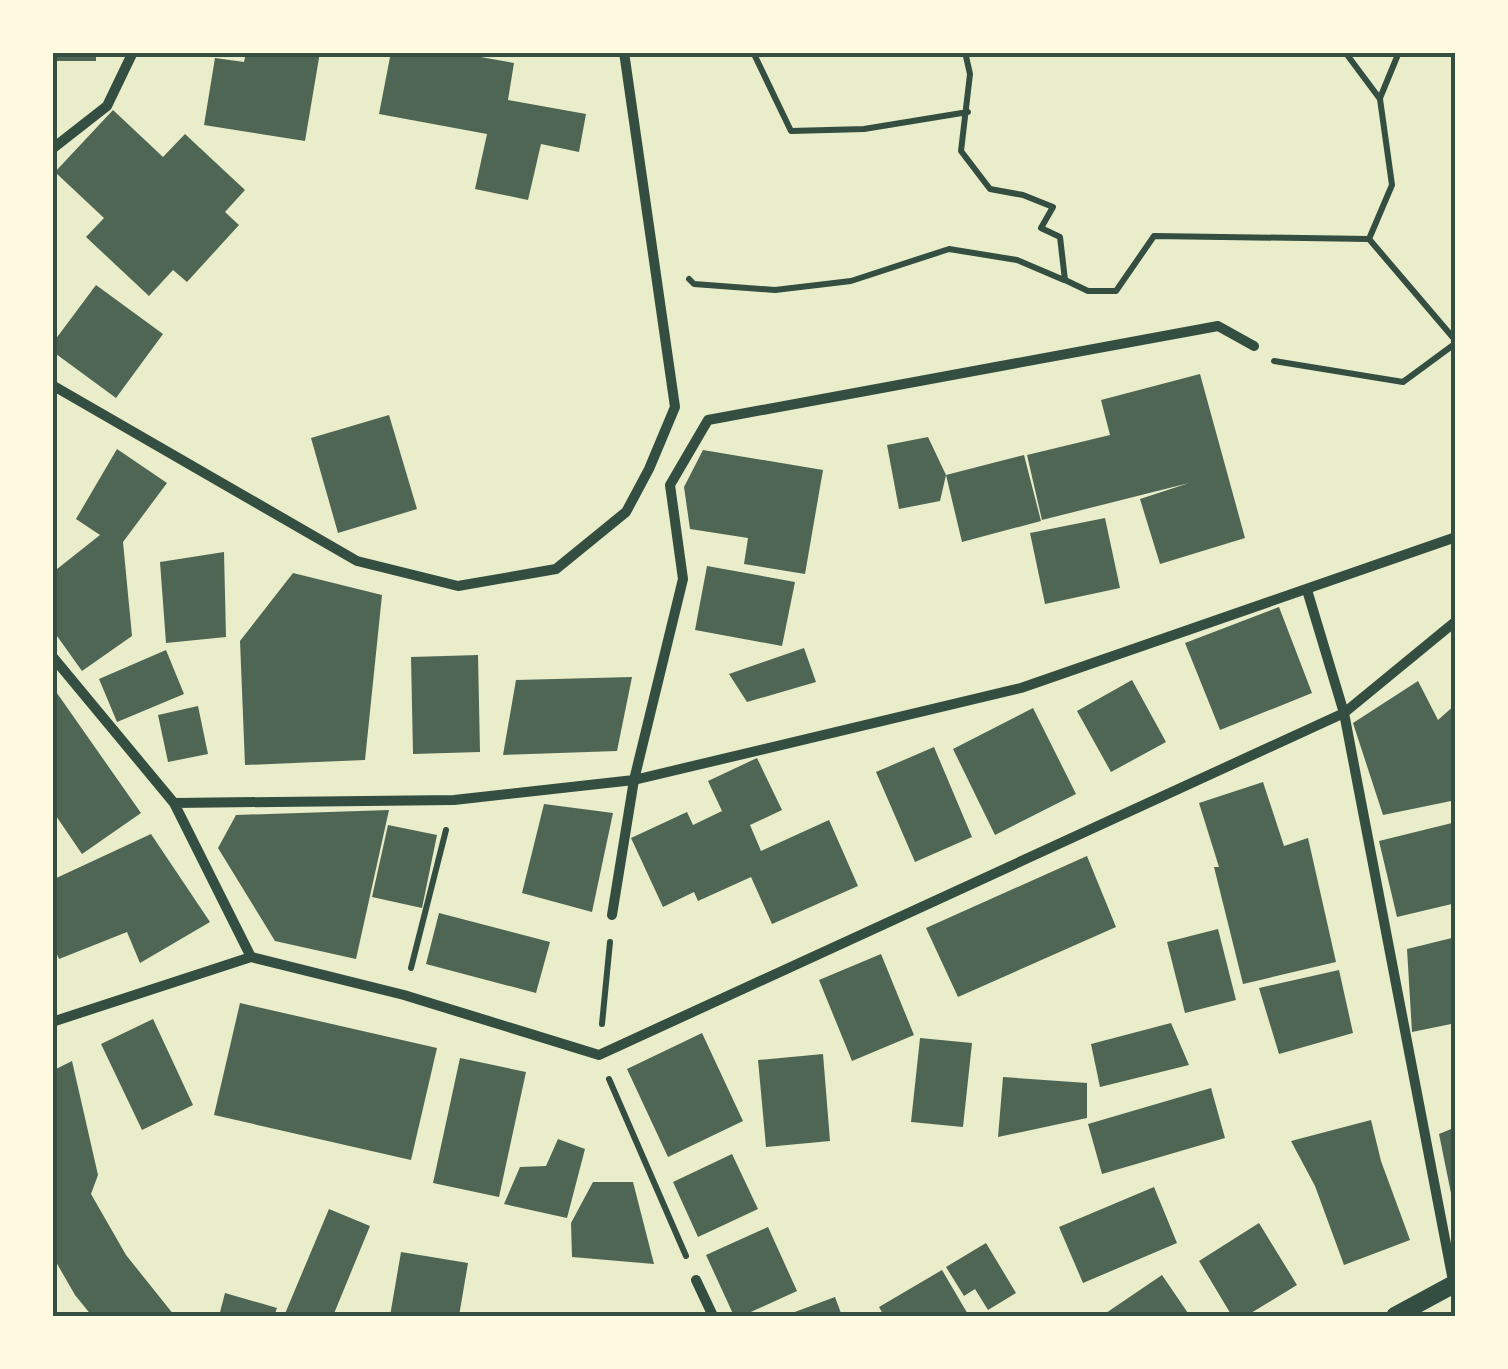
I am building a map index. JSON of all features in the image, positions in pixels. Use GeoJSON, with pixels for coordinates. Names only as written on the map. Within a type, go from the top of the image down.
{"type":"FeatureCollection","features":[{"type":"Feature","properties":{"kind":"street"},"geometry":{"type":"LineString","coordinates":[[52,149],[107,106],[134,52]]}},
{"type":"Feature","properties":{"kind":"street"},"geometry":{"type":"LineString","coordinates":[[52,385],[357,561],[458,586],[556,569],[626,512],[675,406],[624,52]]}},
{"type":"Feature","properties":{"kind":"street"},"geometry":{"type":"LineString","coordinates":[[612,915],[634,780],[683,580],[670,485],[708,420],[1218,326],[1254,346]]}},
{"type":"Feature","properties":{"kind":"street"},"geometry":{"type":"LineString","coordinates":[[174,803],[454,800],[634,780],[1021,688],[1456,537]]}},
{"type":"Feature","properties":{"kind":"street"},"geometry":{"type":"LineString","coordinates":[[1308,590],[1344,713],[1455,1286],[1395,1316]]}},
{"type":"Feature","properties":{"kind":"street"},"geometry":{"type":"LineString","coordinates":[[52,1022],[252,957],[404,995],[598,1055],[1344,713],[1456,621]]}},
{"type":"Feature","properties":{"kind":"street"},"geometry":{"type":"LineString","coordinates":[[52,656],[174,803],[252,957]]}},
{"type":"Feature","properties":{"kind":"street"},"geometry":{"type":"LineString","coordinates":[[696,1280],[714,1316]]}},
{"type":"Feature","properties":{"kind":"path"},"geometry":{"type":"LineString","coordinates":[[752,52],[791,131],[864,129],[968,112]]}},
{"type":"Feature","properties":{"kind":"path"},"geometry":{"type":"LineString","coordinates":[[966,52],[970,74],[961,151],[990,189],[1024,195],[1053,207],[1041,228],[1060,237],[1065,280]]}},
{"type":"Feature","properties":{"kind":"path"},"geometry":{"type":"LineString","coordinates":[[1345,52],[1380,99],[1392,186],[1369,240]]}},
{"type":"Feature","properties":{"kind":"path"},"geometry":{"type":"LineString","coordinates":[[1380,99],[1399,52]]}},
{"type":"Feature","properties":{"kind":"path"},"geometry":{"type":"LineString","coordinates":[[653,244],[694,284],[775,290],[851,281],[949,249],[1017,260],[1088,291],[1116,291],[1154,236],[1369,240],[1456,342],[1403,382],[1272,361],[1254,346]]}},
{"type":"Feature","properties":{"kind":"path"},"geometry":{"type":"LineString","coordinates":[[404,995],[454,800]]}},
{"type":"Feature","properties":{"kind":"path"},"geometry":{"type":"LineString","coordinates":[[612,915],[598,1055],[696,1280]]}},
{"type":"Feature","properties":{"kind":"building"},"geometry":{"type":"Polygon","coordinates":[[[52,52],[96,52],[96,61],[52,61],[52,52]]]}},
{"type":"Feature","properties":{"kind":"building"},"geometry":{"type":"Polygon","coordinates":[[[246,52],[320,52],[305,141],[204,125],[215,58],[244,62],[246,52]]]}},
{"type":"Feature","properties":{"kind":"building"},"geometry":{"type":"Polygon","coordinates":[[[391,52],[453,52],[514,63],[508,100],[586,114],[579,152],[541,144],[528,200],[475,189],[487,134],[379,114],[391,52]]]}},
{"type":"Feature","properties":{"kind":"building"},"geometry":{"type":"Polygon","coordinates":[[[113,110],[163,157],[185,134],[245,190],[225,212],[239,225],[187,282],[173,270],[149,296],[86,237],[104,218],[55,172],[113,110]]]}},
{"type":"Feature","properties":{"kind":"building"},"geometry":{"type":"Polygon","coordinates":[[[96,285],[163,334],[116,398],[52,351],[52,344],[96,285]]]}},
{"type":"Feature","properties":{"kind":"building"},"geometry":{"type":"Polygon","coordinates":[[[1200,374],[1245,538],[1160,564],[1140,499],[1189,483],[1042,520],[1027,455],[1110,435],[1101,400],[1200,374]]]}},
{"type":"Feature","properties":{"kind":"building"},"geometry":{"type":"Polygon","coordinates":[[[389,415],[417,509],[338,533],[311,438],[389,415]]]}},
{"type":"Feature","properties":{"kind":"building"},"geometry":{"type":"Polygon","coordinates":[[[928,437],[946,475],[940,501],[899,509],[887,445],[928,437]]]}},
{"type":"Feature","properties":{"kind":"building"},"geometry":{"type":"Polygon","coordinates":[[[117,449],[167,483],[123,542],[132,636],[82,671],[52,629],[52,573],[100,535],[76,519],[117,449]]]}},
{"type":"Feature","properties":{"kind":"building"},"geometry":{"type":"Polygon","coordinates":[[[703,450],[823,470],[805,574],[744,564],[748,538],[690,529],[684,487],[703,450]]]}},
{"type":"Feature","properties":{"kind":"building"},"geometry":{"type":"Polygon","coordinates":[[[1024,455],[1041,521],[962,542],[946,475],[1024,455]]]}},
{"type":"Feature","properties":{"kind":"building"},"geometry":{"type":"Polygon","coordinates":[[[1105,518],[1120,588],[1045,604],[1030,533],[1105,518]]]}},
{"type":"Feature","properties":{"kind":"building"},"geometry":{"type":"Polygon","coordinates":[[[224,552],[226,637],[166,643],[160,562],[224,552]]]}},
{"type":"Feature","properties":{"kind":"building"},"geometry":{"type":"Polygon","coordinates":[[[707,566],[795,582],[782,646],[695,630],[707,566]]]}},
{"type":"Feature","properties":{"kind":"building"},"geometry":{"type":"Polygon","coordinates":[[[293,573],[382,595],[365,760],[245,765],[240,641],[293,573]]]}},
{"type":"Feature","properties":{"kind":"building"},"geometry":{"type":"Polygon","coordinates":[[[1279,607],[1312,693],[1220,730],[1185,643],[1279,607]]]}},
{"type":"Feature","properties":{"kind":"building"},"geometry":{"type":"Polygon","coordinates":[[[804,648],[816,682],[747,702],[729,674],[804,648]]]}},
{"type":"Feature","properties":{"kind":"building"},"geometry":{"type":"Polygon","coordinates":[[[166,650],[184,694],[117,722],[99,679],[166,650]]]}},
{"type":"Feature","properties":{"kind":"building"},"geometry":{"type":"Polygon","coordinates":[[[478,655],[480,752],[413,754],[411,657],[478,655]]]}},
{"type":"Feature","properties":{"kind":"building"},"geometry":{"type":"Polygon","coordinates":[[[632,677],[617,751],[503,755],[516,680],[632,677]]]}},
{"type":"Feature","properties":{"kind":"building"},"geometry":{"type":"Polygon","coordinates":[[[1132,680],[1166,742],[1111,772],[1077,711],[1132,680]]]}},
{"type":"Feature","properties":{"kind":"building"},"geometry":{"type":"Polygon","coordinates":[[[1418,681],[1438,720],[1456,704],[1456,800],[1383,815],[1353,723],[1418,681]]]}},
{"type":"Feature","properties":{"kind":"building"},"geometry":{"type":"Polygon","coordinates":[[[52,686],[141,813],[82,854],[52,810],[52,686]]]}},
{"type":"Feature","properties":{"kind":"building"},"geometry":{"type":"Polygon","coordinates":[[[198,706],[208,754],[168,762],[158,715],[198,706]]]}},
{"type":"Feature","properties":{"kind":"building"},"geometry":{"type":"Polygon","coordinates":[[[1033,708],[1076,794],[995,835],[953,749],[1033,708]]]}},
{"type":"Feature","properties":{"kind":"building"},"geometry":{"type":"Polygon","coordinates":[[[934,747],[972,837],[915,862],[876,772],[934,747]]]}},
{"type":"Feature","properties":{"kind":"building"},"geometry":{"type":"Polygon","coordinates":[[[757,758],[782,810],[750,825],[761,851],[829,820],[858,886],[772,924],[751,877],[698,901],[694,892],[663,907],[631,838],[687,812],[693,825],[722,811],[708,781],[757,758]]]}},
{"type":"Feature","properties":{"kind":"building"},"geometry":{"type":"Polygon","coordinates":[[[1263,782],[1284,846],[1308,838],[1336,962],[1243,984],[1214,867],[1219,867],[1199,803],[1263,782]]]}},
{"type":"Feature","properties":{"kind":"building"},"geometry":{"type":"Polygon","coordinates":[[[544,804],[613,813],[592,912],[522,893],[544,804]]]}},
{"type":"Feature","properties":{"kind":"building"},"geometry":{"type":"Polygon","coordinates":[[[389,810],[356,959],[275,941],[218,848],[236,815],[389,810]]]}},
{"type":"Feature","properties":{"kind":"building"},"geometry":{"type":"Polygon","coordinates":[[[1456,822],[1456,903],[1397,917],[1379,841],[1456,822]]]}},
{"type":"Feature","properties":{"kind":"building"},"geometry":{"type":"Polygon","coordinates":[[[388,825],[437,835],[422,908],[372,897],[388,825]]]}},
{"type":"Feature","properties":{"kind":"building"},"geometry":{"type":"Polygon","coordinates":[[[151,834],[210,922],[140,963],[127,932],[59,959],[52,943],[52,880],[151,834]]]}},
{"type":"Feature","properties":{"kind":"building"},"geometry":{"type":"Polygon","coordinates":[[[1087,856],[1116,927],[958,997],[926,928],[1087,856]]]}},
{"type":"Feature","properties":{"kind":"building"},"geometry":{"type":"Polygon","coordinates":[[[439,913],[550,942],[536,993],[426,964],[439,913]]]}},
{"type":"Feature","properties":{"kind":"building"},"geometry":{"type":"Polygon","coordinates":[[[1218,929],[1236,1000],[1185,1013],[1167,942],[1218,929]]]}},
{"type":"Feature","properties":{"kind":"building"},"geometry":{"type":"Polygon","coordinates":[[[1456,937],[1456,1023],[1412,1032],[1407,949],[1456,937]]]}},
{"type":"Feature","properties":{"kind":"building"},"geometry":{"type":"Polygon","coordinates":[[[881,954],[914,1035],[852,1061],[819,980],[881,954]]]}},
{"type":"Feature","properties":{"kind":"building"},"geometry":{"type":"Polygon","coordinates":[[[1339,970],[1353,1033],[1279,1054],[1259,988],[1339,970]]]}},
{"type":"Feature","properties":{"kind":"building"},"geometry":{"type":"Polygon","coordinates":[[[240,1003],[437,1048],[411,1160],[214,1115],[240,1003]]]}},
{"type":"Feature","properties":{"kind":"building"},"geometry":{"type":"Polygon","coordinates":[[[153,1019],[193,1105],[142,1130],[101,1044],[153,1019]]]}},
{"type":"Feature","properties":{"kind":"building"},"geometry":{"type":"Polygon","coordinates":[[[1171,1023],[1189,1065],[1100,1087],[1091,1044],[1171,1023]]]}},
{"type":"Feature","properties":{"kind":"building"},"geometry":{"type":"Polygon","coordinates":[[[702,1033],[743,1121],[668,1157],[627,1069],[702,1033]]]}},
{"type":"Feature","properties":{"kind":"building"},"geometry":{"type":"Polygon","coordinates":[[[920,1038],[972,1043],[963,1127],[911,1122],[920,1038]]]}},
{"type":"Feature","properties":{"kind":"building"},"geometry":{"type":"Polygon","coordinates":[[[823,1054],[830,1141],[766,1147],[758,1060],[823,1054]]]}},
{"type":"Feature","properties":{"kind":"building"},"geometry":{"type":"Polygon","coordinates":[[[460,1058],[526,1072],[499,1197],[433,1183],[460,1058]]]}},
{"type":"Feature","properties":{"kind":"building"},"geometry":{"type":"Polygon","coordinates":[[[72,1061],[98,1175],[91,1194],[126,1255],[172,1316],[92,1316],[52,1255],[52,1071],[72,1061]]]}},
{"type":"Feature","properties":{"kind":"building"},"geometry":{"type":"Polygon","coordinates":[[[1003,1077],[1087,1083],[1087,1118],[998,1137],[1003,1077]]]}},
{"type":"Feature","properties":{"kind":"building"},"geometry":{"type":"Polygon","coordinates":[[[1211,1088],[1225,1138],[1102,1174],[1088,1124],[1211,1088]]]}},
{"type":"Feature","properties":{"kind":"building"},"geometry":{"type":"Polygon","coordinates":[[[1371,1120],[1381,1161],[1410,1240],[1344,1265],[1315,1186],[1291,1141],[1371,1120]]]}},
{"type":"Feature","properties":{"kind":"building"},"geometry":{"type":"Polygon","coordinates":[[[1456,1127],[1456,1208],[1454,1208],[1439,1134],[1456,1127]]]}},
{"type":"Feature","properties":{"kind":"building"},"geometry":{"type":"Polygon","coordinates":[[[558,1139],[585,1149],[567,1218],[504,1204],[520,1167],[546,1166],[558,1139]]]}},
{"type":"Feature","properties":{"kind":"building"},"geometry":{"type":"Polygon","coordinates":[[[732,1154],[758,1209],[698,1237],[673,1182],[732,1154]]]}},
{"type":"Feature","properties":{"kind":"building"},"geometry":{"type":"Polygon","coordinates":[[[593,1182],[633,1182],[654,1264],[572,1257],[571,1223],[593,1182]]]}},
{"type":"Feature","properties":{"kind":"building"},"geometry":{"type":"Polygon","coordinates":[[[1154,1187],[1177,1243],[1083,1283],[1059,1227],[1154,1187]]]}},
{"type":"Feature","properties":{"kind":"building"},"geometry":{"type":"Polygon","coordinates":[[[329,1209],[370,1226],[333,1316],[284,1316],[329,1209]]]}},
{"type":"Feature","properties":{"kind":"building"},"geometry":{"type":"Polygon","coordinates":[[[1259,1223],[1297,1285],[1246,1316],[1232,1316],[1199,1261],[1259,1223]]]}},
{"type":"Feature","properties":{"kind":"building"},"geometry":{"type":"Polygon","coordinates":[[[768,1227],[797,1291],[734,1316],[706,1255],[768,1227]]]}},
{"type":"Feature","properties":{"kind":"building"},"geometry":{"type":"Polygon","coordinates":[[[986,1243],[1016,1293],[988,1310],[975,1289],[964,1296],[946,1267],[986,1243]]]}},
{"type":"Feature","properties":{"kind":"building"},"geometry":{"type":"Polygon","coordinates":[[[401,1252],[468,1263],[459,1316],[390,1316],[401,1252]]]}},
{"type":"Feature","properties":{"kind":"building"},"geometry":{"type":"Polygon","coordinates":[[[942,1270],[969,1316],[884,1316],[879,1307],[942,1270]]]}},
{"type":"Feature","properties":{"kind":"building"},"geometry":{"type":"Polygon","coordinates":[[[1162,1275],[1190,1316],[1106,1313],[1162,1275]]]}},
{"type":"Feature","properties":{"kind":"building"},"geometry":{"type":"Polygon","coordinates":[[[225,1293],[277,1308],[274,1316],[219,1316],[225,1293]]]}},
{"type":"Feature","properties":{"kind":"building"},"geometry":{"type":"Polygon","coordinates":[[[835,1297],[842,1316],[784,1316],[835,1297]]]}}]}
